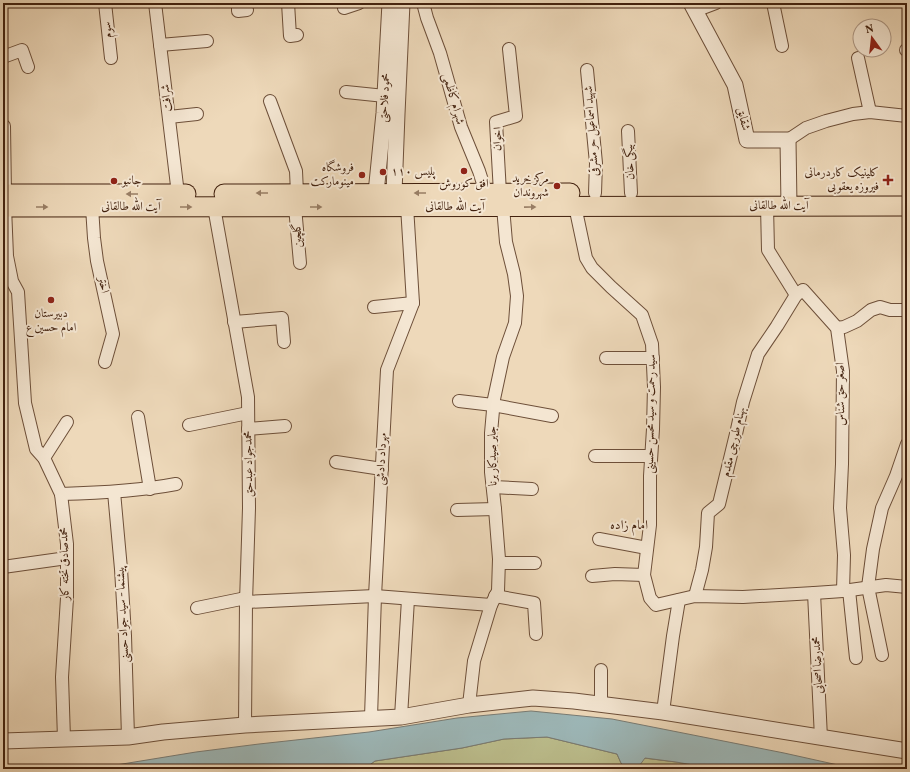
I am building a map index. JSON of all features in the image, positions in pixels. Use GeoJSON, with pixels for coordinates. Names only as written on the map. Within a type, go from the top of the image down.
{"type":"FeatureCollection","features":[{"type":"Feature","properties":{"kind":"main road","name":"آیت الله طالقانی"},"geometry":{"type":"LineString","coordinates":[[496,198],[575,206],[789,199],[907,192]]}},
{"type":"Feature","properties":{"kind":"main road","name":"آیت الله طالقانی"},"geometry":{"type":"LineString","coordinates":[[4,201],[178,194],[296,200],[496,198],[595,193],[631,193],[767,199]]}},
{"type":"Feature","properties":{"kind":"main road","name":"آیت الله طالقانی"},"geometry":{"type":"LineString","coordinates":[[789,199],[907,206]]}},
{"type":"Feature","properties":{"kind":"main road","name":"آیت الله طالقانی"},"geometry":{"type":"LineString","coordinates":[[4,201],[92,208],[214,207],[296,200]]}},
{"type":"Feature","properties":{"kind":"street","name":"سوم"},"geometry":{"type":"LineString","coordinates":[[105,3],[111,58]]}},
{"type":"Feature","properties":{"kind":"street","name":"شرافت"},"geometry":{"type":"LineString","coordinates":[[155,3],[178,194]]}},
{"type":"Feature","properties":{"kind":"street"},"geometry":{"type":"LineString","coordinates":[[288,3],[290,36],[297,35]]}},
{"type":"Feature","properties":{"kind":"street"},"geometry":{"type":"LineString","coordinates":[[344,8],[359,3]]}},
{"type":"Feature","properties":{"kind":"street","name":"محمود فلاحتی"},"geometry":{"type":"LineString","coordinates":[[390,3],[394,48],[390,114],[392,200]]}},
{"type":"Feature","properties":{"kind":"street","name":"محمود فلاحتی"},"geometry":{"type":"LineString","coordinates":[[390,114],[385,96],[402,3]]}},
{"type":"Feature","properties":{"kind":"street","name":"شهرام کاظمی"},"geometry":{"type":"LineString","coordinates":[[423,3],[440,53],[461,127],[479,171],[496,198]]}},
{"type":"Feature","properties":{"kind":"street"},"geometry":{"type":"LineString","coordinates":[[693,7],[716,3]]}},
{"type":"Feature","properties":{"kind":"street"},"geometry":{"type":"LineString","coordinates":[[773,3],[782,46]]}},
{"type":"Feature","properties":{"kind":"street","name":"شقایق"},"geometry":{"type":"LineString","coordinates":[[693,7],[735,85],[747,140],[788,140]]}},
{"type":"Feature","properties":{"kind":"street"},"geometry":{"type":"LineString","coordinates":[[160,45],[207,41]]}},
{"type":"Feature","properties":{"kind":"street","name":"اخوان"},"geometry":{"type":"LineString","coordinates":[[496,198],[496,122],[516,116],[508,49]]}},
{"type":"Feature","properties":{"kind":"street"},"geometry":{"type":"LineString","coordinates":[[3,57],[22,50],[28,67]]}},
{"type":"Feature","properties":{"kind":"street"},"geometry":{"type":"LineString","coordinates":[[858,58],[870,112]]}},
{"type":"Feature","properties":{"kind":"street","name":"شهید اسماعیل حر مشرقی"},"geometry":{"type":"LineString","coordinates":[[587,70],[596,163],[595,193]]}},
{"type":"Feature","properties":{"kind":"street"},"geometry":{"type":"LineString","coordinates":[[346,92],[385,96]]}},
{"type":"Feature","properties":{"kind":"street","name":"گلچین"},"geometry":{"type":"LineString","coordinates":[[270,101],[296,171],[296,200],[300,263]]}},
{"type":"Feature","properties":{"kind":"street"},"geometry":{"type":"LineString","coordinates":[[789,199],[788,140],[806,128],[853,114],[870,112],[907,116]]}},
{"type":"Feature","properties":{"kind":"street"},"geometry":{"type":"LineString","coordinates":[[169,117],[197,114]]}},
{"type":"Feature","properties":{"kind":"street","name":"محمدصادق تخته کار"},"geometry":{"type":"LineString","coordinates":[[3,126],[4,201],[7,256],[12,281],[18,292],[25,403],[36,449],[44,458],[61,494],[68,544],[67,598],[62,677],[64,740]]}},
{"type":"Feature","properties":{"kind":"street","name":"بیگی خان"},"geometry":{"type":"LineString","coordinates":[[628,131],[631,193]]}},
{"type":"Feature","properties":{"kind":"street","name":"جابر صیدکار برنا"},"geometry":{"type":"LineString","coordinates":[[469,705],[474,661],[493,601],[498,591],[499,563],[491,472],[491,433],[493,405],[503,357],[515,323],[518,296],[496,198]]}},
{"type":"Feature","properties":{"kind":"street"},"geometry":{"type":"LineString","coordinates":[[767,199],[768,250],[796,295],[803,290],[837,328],[844,327],[857,321],[871,310],[880,307],[890,310],[907,310]]}},
{"type":"Feature","properties":{"kind":"street","name":"مهرداد دادشی"},"geometry":{"type":"LineString","coordinates":[[371,717],[375,596],[387,370],[413,303],[392,200]]}},
{"type":"Feature","properties":{"kind":"street","name":"سید رحمت و سید محسن حسینی"},"geometry":{"type":"LineString","coordinates":[[575,206],[586,258],[592,268],[642,315],[652,344],[653,429],[650,476],[650,525],[644,575],[650,598],[656,605],[695,596],[743,597],[846,591],[886,585],[907,587]]}},
{"type":"Feature","properties":{"kind":"street","name":"محمدجواد عبدحق"},"geometry":{"type":"LineString","coordinates":[[214,207],[248,397],[249,508],[246,599],[245,725]]}},
{"type":"Feature","properties":{"kind":"street","name":"اختر"},"geometry":{"type":"LineString","coordinates":[[92,208],[97,261],[113,334],[105,362]]}},
{"type":"Feature","properties":{"kind":"street","name":"بهنام طورچی مقدم"},"geometry":{"type":"LineString","coordinates":[[695,596],[706,547],[708,513],[719,504],[743,402],[758,354],[778,326],[796,295]]}},
{"type":"Feature","properties":{"kind":"street"},"geometry":{"type":"LineString","coordinates":[[374,306],[413,303]]}},
{"type":"Feature","properties":{"kind":"street"},"geometry":{"type":"LineString","coordinates":[[234,322],[282,318],[284,342]]}},
{"type":"Feature","properties":{"kind":"street","name":"اصغر حق شناس"},"geometry":{"type":"LineString","coordinates":[[837,328],[843,371],[840,508],[846,591],[856,658]]}},
{"type":"Feature","properties":{"kind":"street"},"geometry":{"type":"LineString","coordinates":[[606,358],[653,358]]}},
{"type":"Feature","properties":{"kind":"street"},"geometry":{"type":"LineString","coordinates":[[459,402],[493,405],[552,416]]}},
{"type":"Feature","properties":{"kind":"street"},"geometry":{"type":"LineString","coordinates":[[189,425],[248,413]]}},
{"type":"Feature","properties":{"kind":"street"},"geometry":{"type":"LineString","coordinates":[[138,416],[150,489]]}},
{"type":"Feature","properties":{"kind":"street"},"geometry":{"type":"LineString","coordinates":[[44,458],[67,422]]}},
{"type":"Feature","properties":{"kind":"street"},"geometry":{"type":"LineString","coordinates":[[248,429],[285,426]]}},
{"type":"Feature","properties":{"kind":"street"},"geometry":{"type":"LineString","coordinates":[[882,654],[868,588],[873,549],[882,508],[896,476],[907,444]]}},
{"type":"Feature","properties":{"kind":"street"},"geometry":{"type":"LineString","coordinates":[[595,456],[651,456]]}},
{"type":"Feature","properties":{"kind":"street"},"geometry":{"type":"LineString","coordinates":[[336,462],[382,469]]}},
{"type":"Feature","properties":{"kind":"street"},"geometry":{"type":"LineString","coordinates":[[61,494],[88,494],[150,489],[176,484]]}},
{"type":"Feature","properties":{"kind":"street"},"geometry":{"type":"LineString","coordinates":[[492,487],[532,489]]}},
{"type":"Feature","properties":{"kind":"street","name":"پیشنما - سید جواد حسنی"},"geometry":{"type":"LineString","coordinates":[[114,492],[125,636],[128,737]]}},
{"type":"Feature","properties":{"kind":"street"},"geometry":{"type":"LineString","coordinates":[[457,510],[495,509]]}},
{"type":"Feature","properties":{"kind":"street"},"geometry":{"type":"LineString","coordinates":[[599,539],[647,548]]}},
{"type":"Feature","properties":{"kind":"street"},"geometry":{"type":"LineString","coordinates":[[3,567],[67,558]]}},
{"type":"Feature","properties":{"kind":"street"},"geometry":{"type":"LineString","coordinates":[[499,563],[535,563]]}},
{"type":"Feature","properties":{"kind":"street"},"geometry":{"type":"LineString","coordinates":[[592,576],[615,574],[644,575]]}},
{"type":"Feature","properties":{"kind":"street","name":"محمدرضا اصحابی"},"geometry":{"type":"LineString","coordinates":[[814,593],[821,738]]}},
{"type":"Feature","properties":{"kind":"street"},"geometry":{"type":"LineString","coordinates":[[197,608],[241,599],[375,596],[408,599],[534,602],[536,634]]}},
{"type":"Feature","properties":{"kind":"street"},"geometry":{"type":"LineString","coordinates":[[401,716],[408,599]]}},
{"type":"Feature","properties":{"kind":"street"},"geometry":{"type":"LineString","coordinates":[[663,712],[679,600]]}},
{"type":"Feature","properties":{"kind":"street"},"geometry":{"type":"LineString","coordinates":[[601,670],[601,704]]}},
{"type":"Feature","properties":{"kind":"street"},"geometry":{"type":"LineString","coordinates":[[3,741],[128,737],[163,732],[245,725],[401,716],[469,705],[533,698],[574,701],[663,712],[907,751]]}},
{"type":"Feature","properties":{"kind":"green space"},"geometry":{"type":"Polygon","coordinates":[[[547,737],[617,754],[621,763],[626,769],[364,769],[375,761],[462,748],[504,739],[547,737]]]}},
{"type":"Feature","properties":{"kind":"green space"},"geometry":{"type":"Polygon","coordinates":[[[644,758],[676,762],[716,769],[637,769],[644,758]]]}},
{"type":"Feature","properties":{"kind":"water"},"geometry":{"type":"Polygon","coordinates":[[[531,711],[612,719],[784,753],[856,769],[716,769],[645,758],[637,769],[626,769],[621,763],[617,754],[547,737],[504,739],[462,748],[375,761],[364,769],[24,769],[110,766],[196,752],[369,732],[457,718],[531,711]]]}},
{"type":"Feature","properties":{"kind":"place","name":"افق کوروش"},"geometry":{"type":"Point","coordinates":[464,171]}},
{"type":"Feature","properties":{"kind":"place","name":"پلیس ۱۱۰"},"geometry":{"type":"Point","coordinates":[383,172]}},
{"type":"Feature","properties":{"kind":"place","name":"فروشگاه مینومارکت"},"geometry":{"type":"Point","coordinates":[362,175]}},
{"type":"Feature","properties":{"kind":"place","name":"کلینیک کاردرمانی فیروزه یعقوبی"},"geometry":{"type":"Point","coordinates":[888,180]}},
{"type":"Feature","properties":{"kind":"place","name":"جانبو"},"geometry":{"type":"Point","coordinates":[114,181]}},
{"type":"Feature","properties":{"kind":"place","name":"مرکز خرید شهروندان"},"geometry":{"type":"Point","coordinates":[557,186]}},
{"type":"Feature","properties":{"kind":"place","name":"دبیرستان امام حسین ع"},"geometry":{"type":"Point","coordinates":[51,300]}},
{"type":"Feature","properties":{"kind":"district","name":"امام زاده"},"geometry":{"type":"Point","coordinates":[629,526]}}]}
